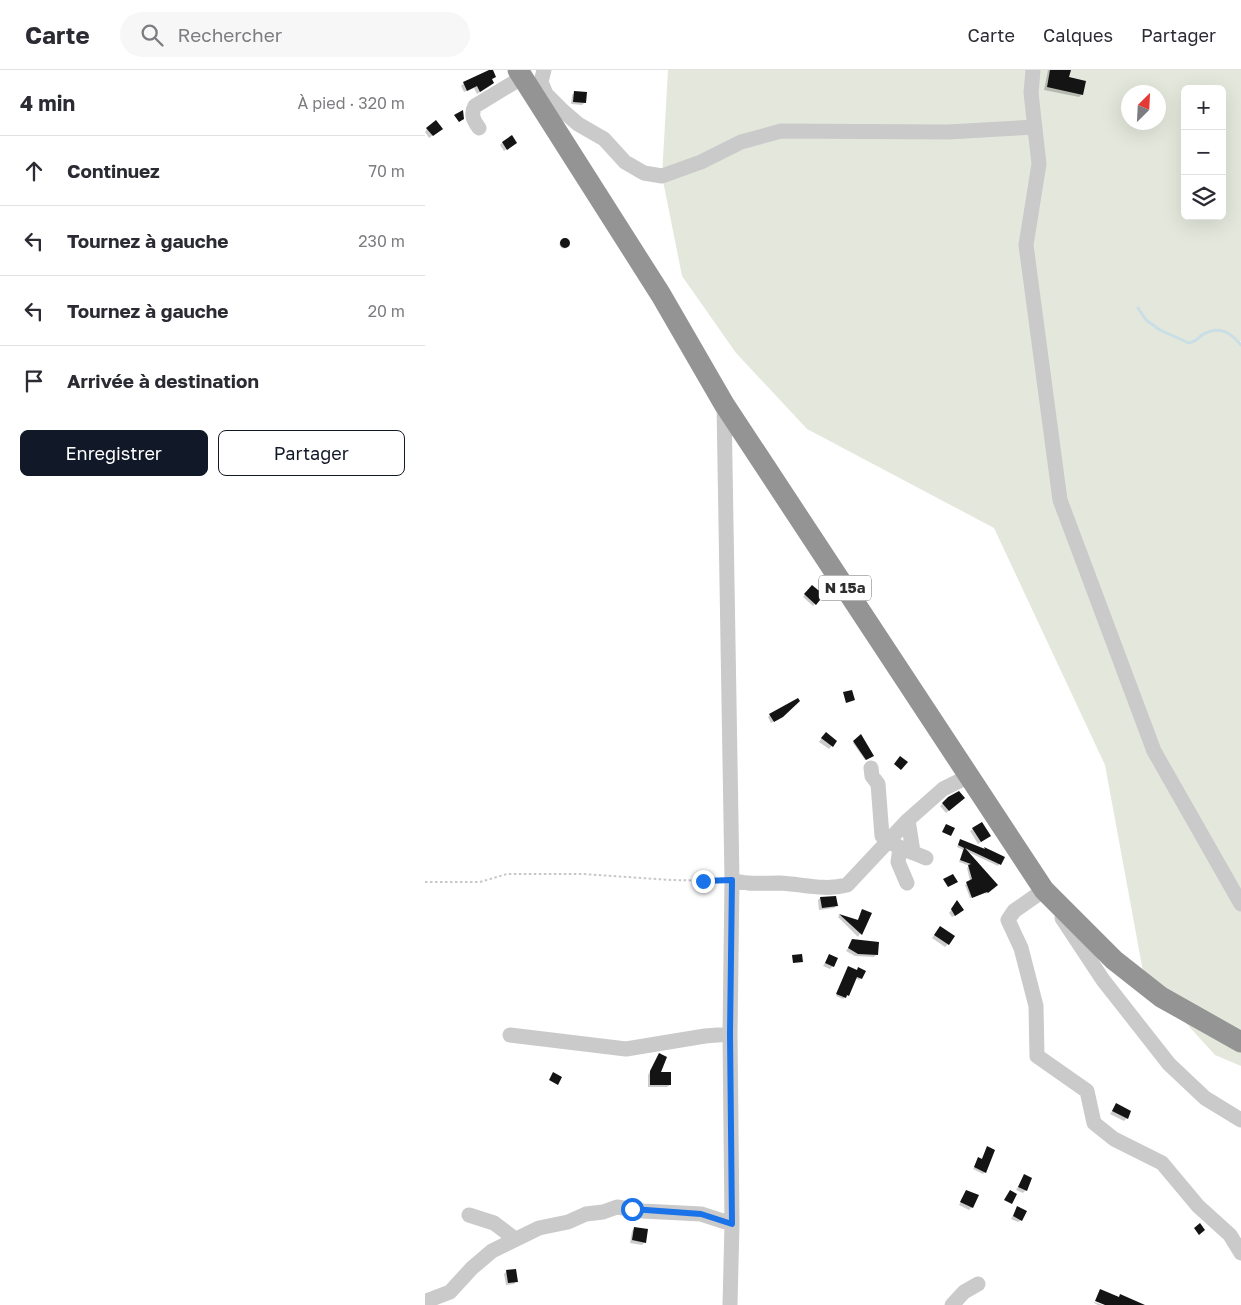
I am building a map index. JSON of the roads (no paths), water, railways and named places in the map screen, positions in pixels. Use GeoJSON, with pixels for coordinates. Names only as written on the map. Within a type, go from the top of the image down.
{"type":"FeatureCollection","features":[{"type":"Feature","properties":{"kind":"highway","name":"N 15a"},"geometry":{"type":"LineString","coordinates":[[520,74],[661,295],[724,404],[1044,890],[1114,960],[1161,997],[1241,1042]]}},
{"type":"Feature","properties":{"kind":"street"},"geometry":{"type":"LineString","coordinates":[[544,70],[541,82],[546,94],[563,111],[578,124],[604,139],[625,162],[644,173],[662,176],[701,162],[741,142],[781,131],[948,132],[1035,127]]}},
{"type":"Feature","properties":{"kind":"street"},"geometry":{"type":"LineString","coordinates":[[1033,70],[1031,93],[1039,164],[1026,245],[1060,500],[1154,751],[1241,904]]}},
{"type":"Feature","properties":{"kind":"street"},"geometry":{"type":"LineString","coordinates":[[479,128],[473,120],[475,106],[520,74]]}},
{"type":"Feature","properties":{"kind":"street"},"geometry":{"type":"LineString","coordinates":[[724,404],[732,880],[730,1034],[732,1224],[730,1305]]}},
{"type":"Feature","properties":{"kind":"street"},"geometry":{"type":"LineString","coordinates":[[871,768],[872,776],[877,784],[882,836],[907,850]]}},
{"type":"Feature","properties":{"kind":"street"},"geometry":{"type":"LineString","coordinates":[[907,850],[908,820],[943,789],[969,776]]}},
{"type":"Feature","properties":{"kind":"street"},"geometry":{"type":"LineString","coordinates":[[907,883],[898,862],[911,843],[908,820]]}},
{"type":"Feature","properties":{"kind":"street"},"geometry":{"type":"LineString","coordinates":[[732,880],[756,884],[779,883],[834,888],[847,885],[907,850]]}},
{"type":"Feature","properties":{"kind":"street"},"geometry":{"type":"LineString","coordinates":[[1241,1120],[1205,1098],[1169,1064],[1103,980],[1044,890],[1014,911],[1008,920],[1021,948],[1036,1006],[1037,1056],[1087,1090],[1094,1123],[1114,1139],[1162,1163],[1199,1206],[1230,1235],[1241,1253]]}},
{"type":"Feature","properties":{"kind":"street"},"geometry":{"type":"LineString","coordinates":[[510,1035],[626,1049],[705,1036],[730,1034]]}},
{"type":"Feature","properties":{"kind":"street"},"geometry":{"type":"LineString","coordinates":[[425,1303],[450,1292],[472,1268],[492,1251],[539,1228],[568,1222],[586,1214],[603,1212],[617,1207],[643,1211],[701,1214],[732,1224]]}},
{"type":"Feature","properties":{"kind":"street"},"geometry":{"type":"LineString","coordinates":[[469,1215],[494,1223],[515,1239]]}},
{"type":"Feature","properties":{"kind":"street"},"geometry":{"type":"LineString","coordinates":[[952,1305],[965,1292],[978,1284]]}},
{"type":"Feature","properties":{"kind":"waterway"},"geometry":{"type":"LineString","coordinates":[[1138,308],[1146,320],[1160,330],[1189,343],[1208,332],[1219,330],[1228,333],[1241,345]]}}]}
